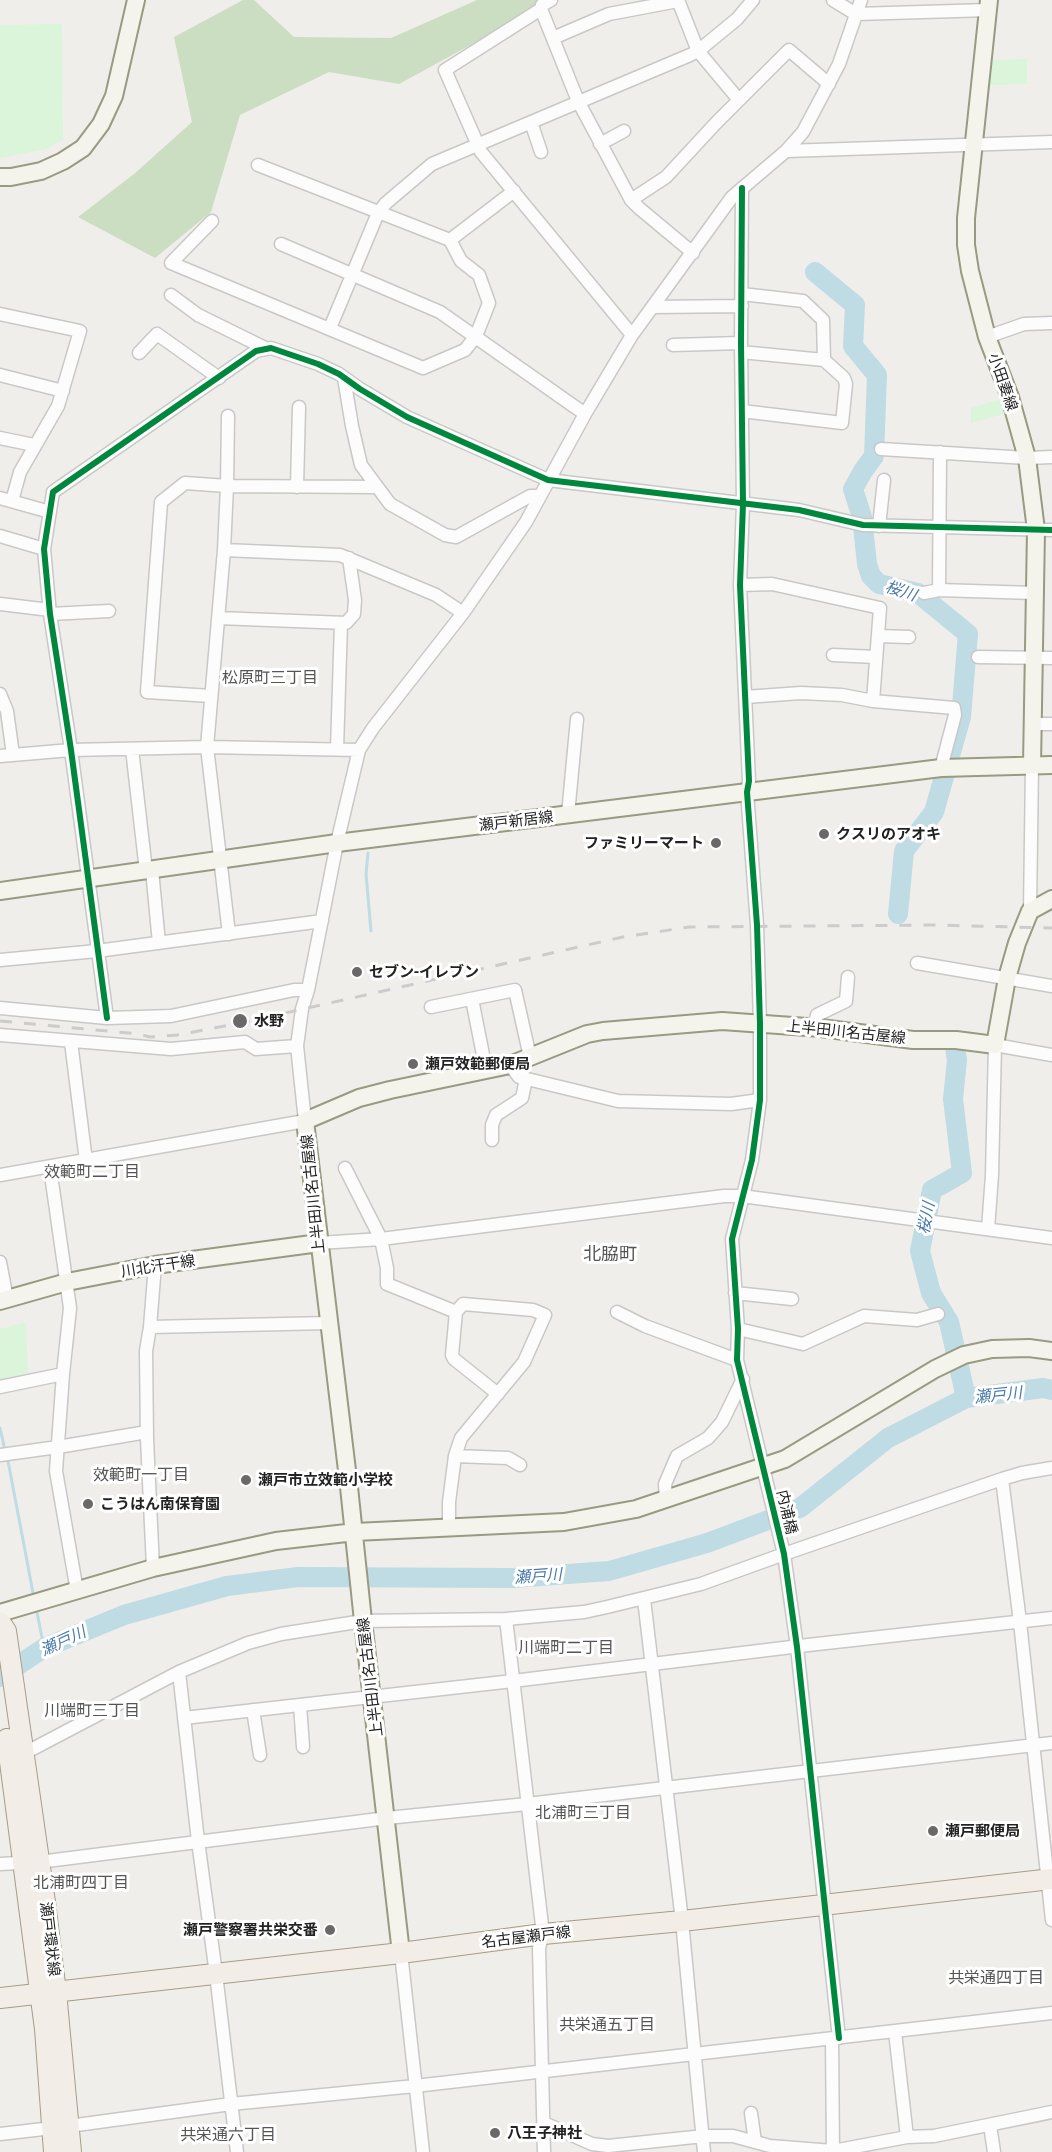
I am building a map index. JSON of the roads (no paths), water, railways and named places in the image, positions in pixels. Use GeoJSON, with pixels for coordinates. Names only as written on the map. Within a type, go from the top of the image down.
{"type":"FeatureCollection","features":[{"type":"Feature","properties":{"kind":"main road","name":"瀬戸環状線"},"geometry":{"type":"LineString","coordinates":[[0,1622],[6,1631],[11,1763]]}},
{"type":"Feature","properties":{"kind":"main road","name":"瀬戸環状線"},"geometry":{"type":"LineString","coordinates":[[0,1680],[11,1763],[31,1862],[49,1993],[61,2127],[71,2152]]}},
{"type":"Feature","properties":{"kind":"main road","name":"名古屋瀬戸線"},"geometry":{"type":"LineString","coordinates":[[0,1998],[401,1953],[543,1934],[682,1921],[1050,1879]]}},
{"type":"Feature","properties":{"kind":"main road","name":"瀬戸環状線"},"geometry":{"type":"LineString","coordinates":[[54,2152],[61,2127]]}},
{"type":"Feature","properties":{"kind":"street"},"geometry":{"type":"LineString","coordinates":[[0,177],[41,171],[63,161],[82,148],[89,140],[101,124],[114,96],[136,0]]}},
{"type":"Feature","properties":{"kind":"street"},"geometry":{"type":"LineString","coordinates":[[551,0],[542,5],[541,9],[446,70],[477,145],[632,335]]}},
{"type":"Feature","properties":{"kind":"street"},"geometry":{"type":"LineString","coordinates":[[330,328],[378,213],[386,203],[432,164],[698,51],[737,19],[753,0]]}},
{"type":"Feature","properties":{"kind":"street"},"geometry":{"type":"LineString","coordinates":[[833,0],[856,14],[989,5]]}},
{"type":"Feature","properties":{"kind":"street"},"geometry":{"type":"LineString","coordinates":[[0,1175],[50,1168],[305,1121],[297,1046],[303,1003],[308,990],[337,843],[359,750],[373,728],[463,612],[526,522],[585,414],[632,335],[732,197],[786,152],[803,132],[839,64],[861,0]]}},
{"type":"Feature","properties":{"kind":"street"},"geometry":{"type":"LineString","coordinates":[[553,38],[609,14],[680,1],[698,51],[739,100]]}},
{"type":"Feature","properties":{"kind":"street","name":"小田妻線"},"geometry":{"type":"LineString","coordinates":[[989,5],[973,144],[966,218],[966,245],[970,271],[987,337],[1010,397],[1044,530],[1034,593],[1032,765]]}},
{"type":"Feature","properties":{"kind":"street"},"geometry":{"type":"LineString","coordinates":[[541,9],[578,101],[631,200],[693,253]]}},
{"type":"Feature","properties":{"kind":"street"},"geometry":{"type":"LineString","coordinates":[[631,200],[666,177],[789,50],[829,84]]}},
{"type":"Feature","properties":{"kind":"street"},"geometry":{"type":"LineString","coordinates":[[531,122],[541,152]]}},
{"type":"Feature","properties":{"kind":"street"},"geometry":{"type":"LineString","coordinates":[[600,144],[624,131]]}},
{"type":"Feature","properties":{"kind":"street"},"geometry":{"type":"LineString","coordinates":[[786,152],[1052,142]]}},
{"type":"Feature","properties":{"kind":"street"},"geometry":{"type":"LineString","coordinates":[[212,221],[171,262],[423,368],[465,350],[476,336],[489,303],[478,274],[461,261],[450,240],[258,165]]}},
{"type":"Feature","properties":{"kind":"street","name":"内浦橋"},"geometry":{"type":"LineString","coordinates":[[742,188],[743,504],[740,585],[747,792],[757,926],[760,1100],[752,1160],[732,1239],[738,1329],[737,1360],[783,1549],[797,1647],[825,1905],[836,2038],[833,2152]]}},
{"type":"Feature","properties":{"kind":"street"},"geometry":{"type":"LineString","coordinates":[[450,240],[514,191]]}},
{"type":"Feature","properties":{"kind":"street"},"geometry":{"type":"LineString","coordinates":[[281,244],[440,312],[585,414]]}},
{"type":"Feature","properties":{"kind":"street"},"geometry":{"type":"LineString","coordinates":[[171,295],[198,315],[265,348]]}},
{"type":"Feature","properties":{"kind":"street"},"geometry":{"type":"LineString","coordinates":[[653,307],[742,300],[802,301],[822,320],[824,360]]}},
{"type":"Feature","properties":{"kind":"street"},"geometry":{"type":"LineString","coordinates":[[0,314],[80,331],[58,406],[34,445],[6,500],[50,512]]}},
{"type":"Feature","properties":{"kind":"street"},"geometry":{"type":"LineString","coordinates":[[987,337],[1024,324],[1052,323]]}},
{"type":"Feature","properties":{"kind":"street"},"geometry":{"type":"LineString","coordinates":[[139,353],[157,334],[219,378]]}},
{"type":"Feature","properties":{"kind":"street"},"geometry":{"type":"LineString","coordinates":[[673,345],[741,347],[824,360],[844,378],[846,384],[842,423],[742,411]]}},
{"type":"Feature","properties":{"kind":"street"},"geometry":{"type":"LineString","coordinates":[[107,1018],[50,612],[44,549],[53,492],[256,351],[270,348],[318,364],[339,374],[407,417],[548,480],[799,510],[863,525],[1044,530]]}},
{"type":"Feature","properties":{"kind":"street"},"geometry":{"type":"LineString","coordinates":[[0,375],[63,391]]}},
{"type":"Feature","properties":{"kind":"street"},"geometry":{"type":"LineString","coordinates":[[344,378],[361,465],[390,504],[445,535],[456,537],[530,496],[540,496]]}},
{"type":"Feature","properties":{"kind":"street"},"geometry":{"type":"LineString","coordinates":[[297,487],[299,407]]}},
{"type":"Feature","properties":{"kind":"street"},"geometry":{"type":"LineString","coordinates":[[228,416],[224,550],[207,747],[229,934]]}},
{"type":"Feature","properties":{"kind":"street"},"geometry":{"type":"LineString","coordinates":[[0,438],[34,445]]}},
{"type":"Feature","properties":{"kind":"street"},"geometry":{"type":"LineString","coordinates":[[881,449],[1027,458],[1052,457]]}},
{"type":"Feature","properties":{"kind":"street"},"geometry":{"type":"LineString","coordinates":[[939,591],[940,452]]}},
{"type":"Feature","properties":{"kind":"street"},"geometry":{"type":"LineString","coordinates":[[879,526],[884,480]]}},
{"type":"Feature","properties":{"kind":"street"},"geometry":{"type":"LineString","coordinates":[[211,696],[147,692],[161,502],[185,483],[227,486],[376,487]]}},
{"type":"Feature","properties":{"kind":"street"},"geometry":{"type":"LineString","coordinates":[[0,536],[44,549]]}},
{"type":"Feature","properties":{"kind":"street"},"geometry":{"type":"LineString","coordinates":[[224,550],[340,555],[436,595],[463,612]]}},
{"type":"Feature","properties":{"kind":"street"},"geometry":{"type":"LineString","coordinates":[[218,618],[346,623],[354,614],[355,600],[349,558]]}},
{"type":"Feature","properties":{"kind":"street"},"geometry":{"type":"LineString","coordinates":[[740,585],[772,584],[880,608],[873,701]]}},
{"type":"Feature","properties":{"kind":"street"},"geometry":{"type":"LineString","coordinates":[[924,592],[1034,593]]}},
{"type":"Feature","properties":{"kind":"street"},"geometry":{"type":"LineString","coordinates":[[0,604],[50,612],[109,611]]}},
{"type":"Feature","properties":{"kind":"street"},"geometry":{"type":"LineString","coordinates":[[338,749],[341,623]]}},
{"type":"Feature","properties":{"kind":"street"},"geometry":{"type":"LineString","coordinates":[[878,636],[909,637]]}},
{"type":"Feature","properties":{"kind":"street"},"geometry":{"type":"LineString","coordinates":[[833,655],[876,657]]}},
{"type":"Feature","properties":{"kind":"street"},"geometry":{"type":"LineString","coordinates":[[978,657],[1052,658]]}},
{"type":"Feature","properties":{"kind":"street"},"geometry":{"type":"LineString","coordinates":[[745,697],[801,693],[954,708],[955,715],[941,768]]}},
{"type":"Feature","properties":{"kind":"street"},"geometry":{"type":"LineString","coordinates":[[0,694],[7,711],[14,755]]}},
{"type":"Feature","properties":{"kind":"street"},"geometry":{"type":"LineString","coordinates":[[568,814],[577,719]]}},
{"type":"Feature","properties":{"kind":"street"},"geometry":{"type":"LineString","coordinates":[[1033,724],[1052,724]]}},
{"type":"Feature","properties":{"kind":"street"},"geometry":{"type":"LineString","coordinates":[[0,756],[71,750],[207,747],[359,750]]}},
{"type":"Feature","properties":{"kind":"street"},"geometry":{"type":"LineString","coordinates":[[132,749],[159,943]]}},
{"type":"Feature","properties":{"kind":"street"},"geometry":{"type":"LineString","coordinates":[[988,1229],[992,1176],[995,1045],[1007,978],[1030,911],[1032,765]]}},
{"type":"Feature","properties":{"kind":"street","name":"瀬戸新居線"},"geometry":{"type":"LineString","coordinates":[[0,891],[337,843],[941,768],[1052,765]]}},
{"type":"Feature","properties":{"kind":"street"},"geometry":{"type":"LineString","coordinates":[[1030,911],[1052,899]]}},
{"type":"Feature","properties":{"kind":"street"},"geometry":{"type":"LineString","coordinates":[[0,960],[98,951],[322,921]]}},
{"type":"Feature","properties":{"kind":"street"},"geometry":{"type":"LineString","coordinates":[[917,963],[1052,986]]}},
{"type":"Feature","properties":{"kind":"street"},"geometry":{"type":"LineString","coordinates":[[814,1028],[817,1015],[846,1001],[848,976]]}},
{"type":"Feature","properties":{"kind":"street"},"geometry":{"type":"LineString","coordinates":[[0,1008],[107,1018],[171,1016],[294,990],[308,990]]}},
{"type":"Feature","properties":{"kind":"street"},"geometry":{"type":"LineString","coordinates":[[431,1007],[515,990],[530,1057]]}},
{"type":"Feature","properties":{"kind":"street"},"geometry":{"type":"LineString","coordinates":[[472,999],[486,1070]]}},
{"type":"Feature","properties":{"kind":"street","name":"上半田川名古屋線"},"geometry":{"type":"LineString","coordinates":[[401,1953],[355,1532],[305,1121],[359,1098],[510,1065],[587,1034],[603,1030],[723,1021],[814,1028],[913,1040],[956,1040],[995,1045]]}},
{"type":"Feature","properties":{"kind":"street"},"geometry":{"type":"LineString","coordinates":[[0,1035],[171,1049],[245,1042],[256,1048],[297,1046]]}},
{"type":"Feature","properties":{"kind":"street"},"geometry":{"type":"LineString","coordinates":[[71,1042],[86,1161]]}},
{"type":"Feature","properties":{"kind":"street"},"geometry":{"type":"LineString","coordinates":[[995,1045],[1052,1055]]}},
{"type":"Feature","properties":{"kind":"street"},"geometry":{"type":"LineString","coordinates":[[510,1065],[519,1077],[618,1101],[730,1104],[760,1100]]}},
{"type":"Feature","properties":{"kind":"street"},"geometry":{"type":"LineString","coordinates":[[492,1140],[492,1125],[496,1116],[522,1098],[526,1079]]}},
{"type":"Feature","properties":{"kind":"street"},"geometry":{"type":"LineString","coordinates":[[50,1168],[70,1308],[56,1471],[77,1591]]}},
{"type":"Feature","properties":{"kind":"street"},"geometry":{"type":"LineString","coordinates":[[345,1168],[381,1239],[387,1268],[387,1284],[456,1312]]}},
{"type":"Feature","properties":{"kind":"street"},"geometry":{"type":"LineString","coordinates":[[319,1243],[381,1239],[724,1196],[742,1196],[912,1221],[1052,1238]]}},
{"type":"Feature","properties":{"kind":"street","name":"川北汗干線"},"geometry":{"type":"LineString","coordinates":[[3,1300],[67,1282],[155,1265],[319,1243]]}},
{"type":"Feature","properties":{"kind":"street"},"geometry":{"type":"LineString","coordinates":[[0,1262],[3,1300]]}},
{"type":"Feature","properties":{"kind":"street"},"geometry":{"type":"LineString","coordinates":[[153,1568],[146,1351],[155,1265]]}},
{"type":"Feature","properties":{"kind":"street"},"geometry":{"type":"LineString","coordinates":[[735,1293],[792,1299]]}},
{"type":"Feature","properties":{"kind":"street"},"geometry":{"type":"LineString","coordinates":[[448,1527],[455,1456],[461,1438],[498,1394],[524,1362],[545,1315],[534,1310],[463,1304],[456,1312],[452,1355],[498,1394]]}},
{"type":"Feature","properties":{"kind":"street"},"geometry":{"type":"LineString","coordinates":[[617,1312],[645,1326],[737,1360]]}},
{"type":"Feature","properties":{"kind":"street"},"geometry":{"type":"LineString","coordinates":[[738,1329],[802,1344],[864,1316],[917,1320],[938,1314]]}},
{"type":"Feature","properties":{"kind":"street"},"geometry":{"type":"LineString","coordinates":[[150,1327],[329,1323]]}},
{"type":"Feature","properties":{"kind":"street"},"geometry":{"type":"LineString","coordinates":[[0,1613],[153,1568],[244,1546],[355,1532],[564,1522],[636,1509],[785,1459],[935,1369],[964,1355],[992,1348],[1029,1348],[1052,1351]]}},
{"type":"Feature","properties":{"kind":"street"},"geometry":{"type":"LineString","coordinates":[[0,1388],[63,1374]]}},
{"type":"Feature","properties":{"kind":"street"},"geometry":{"type":"LineString","coordinates":[[666,1499],[665,1484],[677,1455],[708,1438],[722,1422],[743,1379]]}},
{"type":"Feature","properties":{"kind":"street"},"geometry":{"type":"LineString","coordinates":[[0,1455],[147,1432]]}},
{"type":"Feature","properties":{"kind":"street"},"geometry":{"type":"LineString","coordinates":[[455,1456],[508,1458],[520,1465]]}},
{"type":"Feature","properties":{"kind":"street"},"geometry":{"type":"LineString","coordinates":[[11,1763],[178,1672],[248,1643],[281,1634],[363,1621],[506,1619],[584,1611],[644,1599],[701,1584],[783,1549],[1002,1479],[1052,1468]]}},
{"type":"Feature","properties":{"kind":"street"},"geometry":{"type":"LineString","coordinates":[[1002,1479],[1050,1879],[1052,1920]]}},
{"type":"Feature","properties":{"kind":"street"},"geometry":{"type":"LineString","coordinates":[[644,1599],[682,1921],[704,2152]]}},
{"type":"Feature","properties":{"kind":"street"},"geometry":{"type":"LineString","coordinates":[[184,1718],[1052,1618]]}},
{"type":"Feature","properties":{"kind":"street"},"geometry":{"type":"LineString","coordinates":[[506,1619],[543,1934],[539,1947],[544,2152]]}},
{"type":"Feature","properties":{"kind":"street"},"geometry":{"type":"LineString","coordinates":[[178,1672],[237,2152]]}},
{"type":"Feature","properties":{"kind":"street"},"geometry":{"type":"LineString","coordinates":[[300,1705],[303,1747]]}},
{"type":"Feature","properties":{"kind":"street"},"geometry":{"type":"LineString","coordinates":[[254,1710],[260,1755]]}},
{"type":"Feature","properties":{"kind":"street"},"geometry":{"type":"LineString","coordinates":[[0,1864],[1052,1743]]}},
{"type":"Feature","properties":{"kind":"street"},"geometry":{"type":"LineString","coordinates":[[401,1953],[423,2152]]}},
{"type":"Feature","properties":{"kind":"street"},"geometry":{"type":"LineString","coordinates":[[0,2134],[231,2104],[415,2086],[1052,2013]]}},
{"type":"Feature","properties":{"kind":"street"},"geometry":{"type":"LineString","coordinates":[[895,2032],[907,2137]]}},
{"type":"Feature","properties":{"kind":"street"},"geometry":{"type":"LineString","coordinates":[[544,2123],[592,2144],[608,2146],[704,2136],[733,2136],[770,2146],[833,2152],[907,2137],[934,2136],[1052,2112]]}},
{"type":"Feature","properties":{"kind":"street"},"geometry":{"type":"LineString","coordinates":[[751,2113],[754,2142]]}},
{"type":"Feature","properties":{"kind":"street"},"geometry":{"type":"LineString","coordinates":[[990,2125],[994,2152]]}},
{"type":"Feature","properties":{"kind":"waterway","name":"桜川"},"geometry":{"type":"LineString","coordinates":[[815,272],[855,305],[853,346],[877,375],[874,456],[853,489],[862,517],[867,564],[871,576],[879,584],[918,593],[968,634],[961,717],[934,812],[904,851],[898,914]]}},
{"type":"Feature","properties":{"kind":"waterway"},"geometry":{"type":"LineString","coordinates":[[368,853],[366,874],[371,931]]}},
{"type":"Feature","properties":{"kind":"waterway"},"geometry":{"type":"LineString","coordinates":[[375,963],[378,979]]}},
{"type":"Feature","properties":{"kind":"waterway","name":"桜川"},"geometry":{"type":"LineString","coordinates":[[955,1047],[957,1060],[953,1099],[962,1173],[932,1190],[920,1251],[931,1293],[949,1322],[966,1398]]}},
{"type":"Feature","properties":{"kind":"waterway","name":"瀬戸川"},"geometry":{"type":"LineString","coordinates":[[0,1677],[44,1648],[124,1615],[227,1586],[298,1577],[514,1578],[609,1571],[707,1543],[800,1508],[888,1438],[966,1398],[1043,1388],[1052,1390]]}},
{"type":"Feature","properties":{"kind":"waterway"},"geometry":{"type":"LineString","coordinates":[[0,1428],[4,1446]]}},
{"type":"Feature","properties":{"kind":"waterway"},"geometry":{"type":"LineString","coordinates":[[8,1461],[34,1598]]}},
{"type":"Feature","properties":{"kind":"waterway"},"geometry":{"type":"LineString","coordinates":[[36,1607],[44,1648]]}},
{"type":"Feature","properties":{"kind":"railway"},"geometry":{"type":"LineString","coordinates":[[0,1021],[139,1034],[150,1037],[177,1035],[241,1023],[623,937],[689,927],[935,925],[1052,928]]}},
{"type":"Feature","properties":{"kind":"place","name":"クスリのアオキ"},"geometry":{"type":"Point","coordinates":[824,834]}},
{"type":"Feature","properties":{"kind":"place","name":"ファミリーマート"},"geometry":{"type":"Point","coordinates":[716,843]}},
{"type":"Feature","properties":{"kind":"place","name":"セブン-イレブン"},"geometry":{"type":"Point","coordinates":[357,972]}},
{"type":"Feature","properties":{"kind":"place","name":"水野"},"geometry":{"type":"Point","coordinates":[240,1021]}},
{"type":"Feature","properties":{"kind":"place","name":"瀬戸效範郵便局"},"geometry":{"type":"Point","coordinates":[413,1064]}},
{"type":"Feature","properties":{"kind":"place","name":"瀬戸市立效範小学校"},"geometry":{"type":"Point","coordinates":[246,1480]}},
{"type":"Feature","properties":{"kind":"place","name":"こうはん南保育園"},"geometry":{"type":"Point","coordinates":[88,1504]}},
{"type":"Feature","properties":{"kind":"place","name":"瀬戸郵便局"},"geometry":{"type":"Point","coordinates":[933,1831]}},
{"type":"Feature","properties":{"kind":"place","name":"瀬戸警察署共栄交番"},"geometry":{"type":"Point","coordinates":[330,1930]}},
{"type":"Feature","properties":{"kind":"place","name":"八王子神社"},"geometry":{"type":"Point","coordinates":[495,2133]}},
{"type":"Feature","properties":{"kind":"district","name":"松原町三丁目"},"geometry":{"type":"Point","coordinates":[270,678]}},
{"type":"Feature","properties":{"kind":"district","name":"效範町二丁目"},"geometry":{"type":"Point","coordinates":[92,1172]}},
{"type":"Feature","properties":{"kind":"district","name":"北脇町"},"geometry":{"type":"Point","coordinates":[610,1254]}},
{"type":"Feature","properties":{"kind":"district","name":"效範町一丁目"},"geometry":{"type":"Point","coordinates":[141,1475]}},
{"type":"Feature","properties":{"kind":"district","name":"川端町二丁目"},"geometry":{"type":"Point","coordinates":[566,1648]}},
{"type":"Feature","properties":{"kind":"district","name":"川端町三丁目"},"geometry":{"type":"Point","coordinates":[92,1711]}},
{"type":"Feature","properties":{"kind":"district","name":"北浦町三丁目"},"geometry":{"type":"Point","coordinates":[583,1813]}},
{"type":"Feature","properties":{"kind":"district","name":"北浦町四丁目"},"geometry":{"type":"Point","coordinates":[81,1883]}},
{"type":"Feature","properties":{"kind":"district","name":"共栄通四丁目"},"geometry":{"type":"Point","coordinates":[996,1978]}},
{"type":"Feature","properties":{"kind":"district","name":"共栄通五丁目"},"geometry":{"type":"Point","coordinates":[607,2025]}},
{"type":"Feature","properties":{"kind":"district","name":"共栄通六丁目"},"geometry":{"type":"Point","coordinates":[228,2135]}}]}
